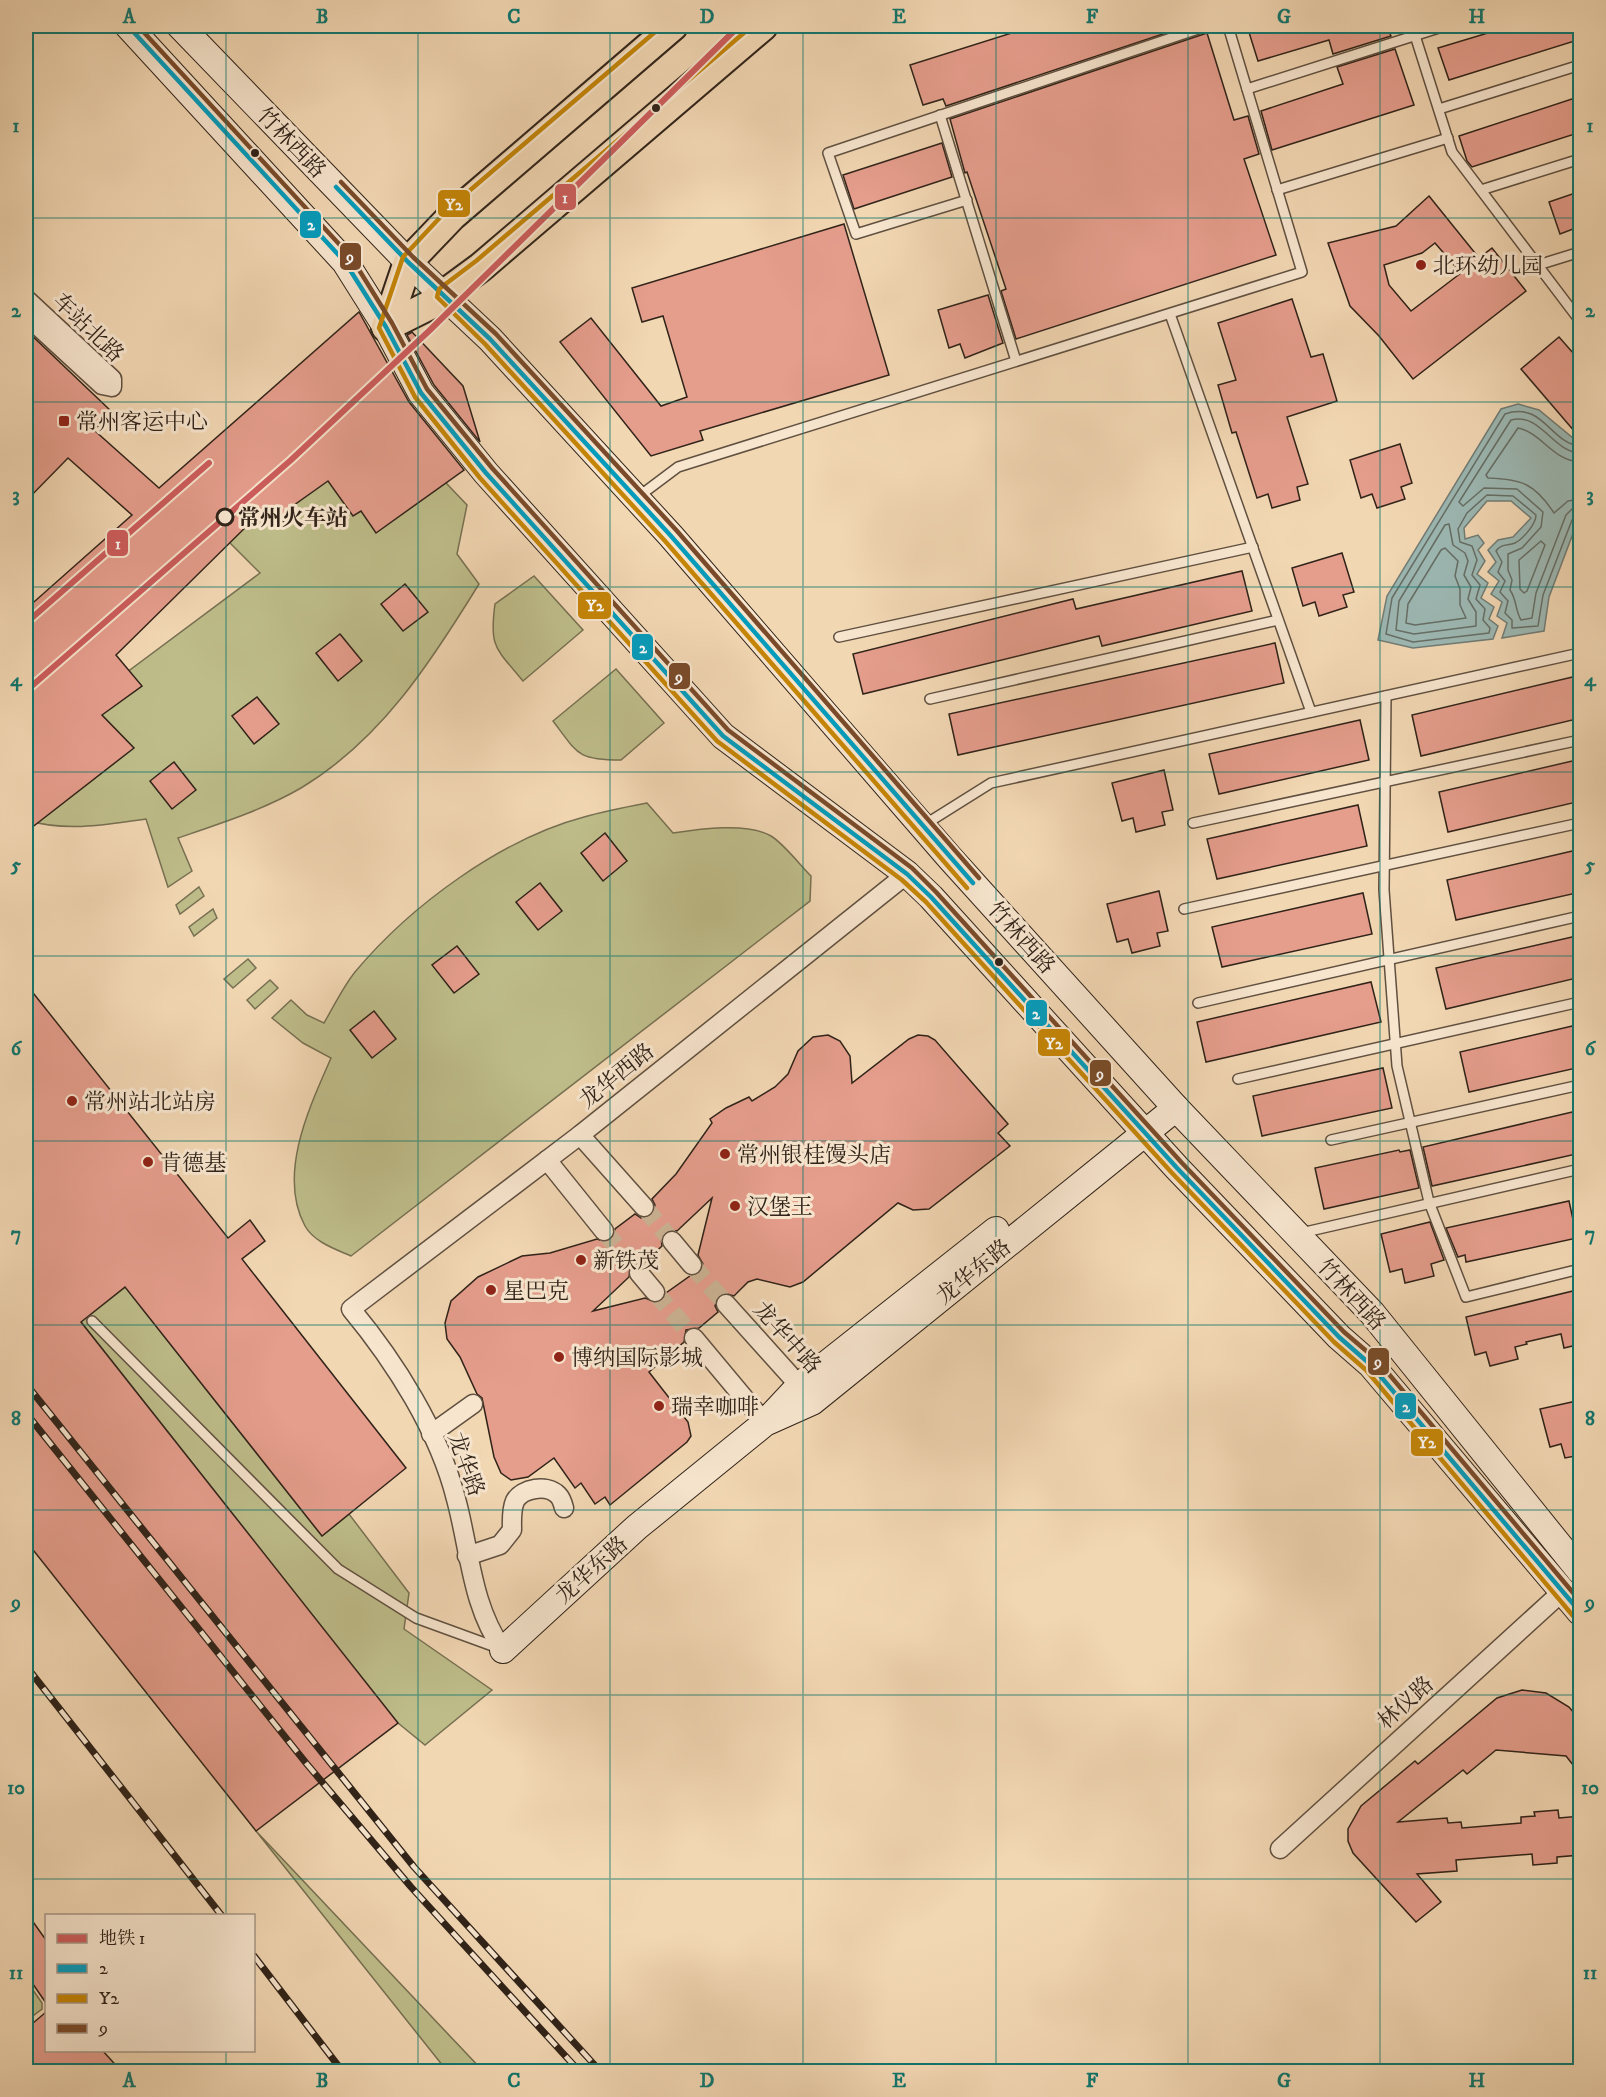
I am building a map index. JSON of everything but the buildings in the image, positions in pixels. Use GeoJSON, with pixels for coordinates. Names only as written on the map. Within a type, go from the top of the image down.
{"type":"FeatureCollection","features":[{"type":"Feature","properties":{"kind":"main road","name":"竹林西路"},"geometry":{"type":"LineString","coordinates":[[128,26],[345,262],[386,327],[421,393],[486,473],[723,736],[907,874],[1140,1127],[1339,1337],[1371,1365],[1581,1612]]}},
{"type":"Feature","properties":{"kind":"main road","name":"竹林西路"},"geometry":{"type":"LineString","coordinates":[[180,26],[408,262],[436,300],[490,339],[636,498],[922,826],[1170,1102],[1372,1313],[1581,1571]]}},
{"type":"Feature","properties":{"kind":"main road"},"geometry":{"type":"LineString","coordinates":[[386,327],[408,262],[452,216],[673,26]]}},
{"type":"Feature","properties":{"kind":"main road"},"geometry":{"type":"LineString","coordinates":[[386,327],[436,300],[481,267],[763,26]]}},
{"type":"Feature","properties":{"kind":"main road","name":"龙华东路"},"geometry":{"type":"LineString","coordinates":[[503,1650],[637,1527],[1170,1102]]}},
{"type":"Feature","properties":{"kind":"street","name":"车站北路"},"geometry":{"type":"LineString","coordinates":[[26,299],[112,379],[112,387],[102,385],[26,315]]}},
{"type":"Feature","properties":{"kind":"street","name":"龙华西路"},"geometry":{"type":"LineString","coordinates":[[351,1309],[580,1135],[907,874]]}},
{"type":"Feature","properties":{"kind":"street"},"geometry":{"type":"LineString","coordinates":[[580,1135],[644,1207]]}},
{"type":"Feature","properties":{"kind":"street"},"geometry":{"type":"LineString","coordinates":[[547,1160],[604,1231]]}},
{"type":"Feature","properties":{"kind":"street"},"geometry":{"type":"LineString","coordinates":[[672,1241],[692,1265]]}},
{"type":"Feature","properties":{"kind":"street"},"geometry":{"type":"LineString","coordinates":[[639,1273],[656,1292]]}},
{"type":"Feature","properties":{"kind":"street","name":"龙华中路"},"geometry":{"type":"LineString","coordinates":[[726,1304],[806,1393]]}},
{"type":"Feature","properties":{"kind":"street","name":"龙华路"},"geometry":{"type":"LineString","coordinates":[[351,1309],[384,1348],[440,1449],[456,1499],[471,1579],[495,1638],[503,1650]]}},
{"type":"Feature","properties":{"kind":"street"},"geometry":{"type":"LineString","coordinates":[[694,1338],[765,1423]]}},
{"type":"Feature","properties":{"kind":"street"},"geometry":{"type":"LineString","coordinates":[[431,1434],[473,1404]]}},
{"type":"Feature","properties":{"kind":"street"},"geometry":{"type":"LineString","coordinates":[[467,1556],[500,1545],[512,1530],[512,1514],[516,1499],[530,1490],[548,1488],[559,1496],[564,1508]]}},
{"type":"Feature","properties":{"kind":"street","name":"林仪路"},"geometry":{"type":"LineString","coordinates":[[1280,1849],[1563,1591]]}},
{"type":"Feature","properties":{"kind":"lane"},"geometry":{"type":"LineString","coordinates":[[967,200],[856,234],[828,153],[1207,26]]}},
{"type":"Feature","properties":{"kind":"lane"},"geometry":{"type":"LineString","coordinates":[[636,498],[678,467],[1302,272],[1228,26]]}},
{"type":"Feature","properties":{"kind":"lane"},"geometry":{"type":"LineString","coordinates":[[1412,26],[1452,152],[1581,321]]}},
{"type":"Feature","properties":{"kind":"lane"},"geometry":{"type":"LineString","coordinates":[[1247,89],[1445,26]]}},
{"type":"Feature","properties":{"kind":"lane"},"geometry":{"type":"LineString","coordinates":[[1439,109],[1581,65]]}},
{"type":"Feature","properties":{"kind":"lane"},"geometry":{"type":"LineString","coordinates":[[940,115],[1016,361]]}},
{"type":"Feature","properties":{"kind":"lane"},"geometry":{"type":"LineString","coordinates":[[1277,190],[1448,138]]}},
{"type":"Feature","properties":{"kind":"lane"},"geometry":{"type":"LineString","coordinates":[[1481,190],[1581,159]]}},
{"type":"Feature","properties":{"kind":"lane"},"geometry":{"type":"LineString","coordinates":[[1538,265],[1581,252]]}},
{"type":"Feature","properties":{"kind":"lane"},"geometry":{"type":"LineString","coordinates":[[1170,314],[1311,712]]}},
{"type":"Feature","properties":{"kind":"lane"},"geometry":{"type":"LineString","coordinates":[[838,637],[1252,547]]}},
{"type":"Feature","properties":{"kind":"lane"},"geometry":{"type":"LineString","coordinates":[[930,699],[1278,620]]}},
{"type":"Feature","properties":{"kind":"lane"},"geometry":{"type":"LineString","coordinates":[[922,826],[991,783],[1581,652]]}},
{"type":"Feature","properties":{"kind":"lane"},"geometry":{"type":"LineString","coordinates":[[1386,696],[1385,866],[1395,1044],[1397,1066],[1429,1202],[1466,1297],[1581,1269]]}},
{"type":"Feature","properties":{"kind":"lane"},"geometry":{"type":"LineString","coordinates":[[1193,823],[1581,740]]}},
{"type":"Feature","properties":{"kind":"lane"},"geometry":{"type":"LineString","coordinates":[[1184,909],[1581,823]]}},
{"type":"Feature","properties":{"kind":"lane"},"geometry":{"type":"LineString","coordinates":[[1198,1003],[1581,916]]}},
{"type":"Feature","properties":{"kind":"lane"},"geometry":{"type":"LineString","coordinates":[[1238,1079],[1581,1002]]}},
{"type":"Feature","properties":{"kind":"lane"},"geometry":{"type":"LineString","coordinates":[[1331,1140],[1581,1085]]}},
{"type":"Feature","properties":{"kind":"lane"},"geometry":{"type":"LineString","coordinates":[[1296,1234],[1581,1169]]}},
{"type":"Feature","properties":{"kind":"lane"},"geometry":{"type":"LineString","coordinates":[[92,1321],[338,1569],[416,1618],[503,1650]]}},
{"type":"Feature","properties":{"kind":"path"},"geometry":{"type":"LineString","coordinates":[[26,1268],[33,1262]]}},
{"type":"Feature","properties":{"kind":"shaded area"},"geometry":{"type":"Polygon","coordinates":[[[349,381],[467,505],[457,554],[479,584],[423,670],[380,723],[330,769],[272,803],[178,838],[192,871],[168,887],[146,819],[70,827],[26,820],[26,691],[75,645],[111,684],[260,573],[212,525],[349,381]]]}},
{"type":"Feature","properties":{"kind":"shaded area"},"geometry":{"type":"Polygon","coordinates":[[[534,576],[583,630],[523,681],[497,647],[494,639],[493,619],[495,604],[534,576]]]}},
{"type":"Feature","properties":{"kind":"shaded area"},"geometry":{"type":"Polygon","coordinates":[[[616,669],[664,723],[621,760],[595,759],[574,748],[553,721],[616,669]]]}},
{"type":"Feature","properties":{"kind":"shaded area"},"geometry":{"type":"Polygon","coordinates":[[[647,803],[673,833],[709,828],[736,828],[761,832],[776,839],[811,876],[810,901],[351,1256],[319,1241],[305,1226],[297,1206],[294,1185],[295,1163],[306,1119],[331,1058],[303,1043],[272,1018],[291,1000],[307,1015],[324,1023],[355,972],[377,947],[430,900],[490,858],[553,827],[592,815],[647,803]]]}},
{"type":"Feature","properties":{"kind":"shaded area"},"geometry":{"type":"Polygon","coordinates":[[[199,887],[204,896],[180,914],[176,905],[199,887]]]}},
{"type":"Feature","properties":{"kind":"shaded area"},"geometry":{"type":"Polygon","coordinates":[[[213,909],[217,918],[194,936],[189,927],[213,909]]]}},
{"type":"Feature","properties":{"kind":"shaded area"},"geometry":{"type":"Polygon","coordinates":[[[248,959],[256,968],[233,988],[224,979],[248,959]]]}},
{"type":"Feature","properties":{"kind":"shaded area"},"geometry":{"type":"Polygon","coordinates":[[[270,980],[278,988],[255,1009],[247,1000],[270,980]]]}},
{"type":"Feature","properties":{"kind":"shaded area"},"geometry":{"type":"Polygon","coordinates":[[[170,1252],[141,1307],[322,1536],[349,1514],[409,1593],[404,1629],[492,1690],[425,1745],[398,1723],[81,1322],[170,1252]]]}},
{"type":"Feature","properties":{"kind":"shaded area"},"geometry":{"type":"Polygon","coordinates":[[[256,1831],[483,2071],[447,2071],[256,1831]]]}},
{"type":"Feature","properties":{"kind":"shaded area"},"geometry":{"type":"Polygon","coordinates":[[[26,1990],[33,1990],[42,2003],[42,2009],[26,2021],[26,1990]]]}},
{"type":"Feature","properties":{"kind":"water"},"geometry":{"type":"Polygon","coordinates":[[[1518,404],[1539,410],[1573,438],[1580,440],[1580,515],[1549,597],[1544,631],[1502,638],[1507,623],[1497,616],[1502,602],[1491,594],[1499,581],[1488,572],[1496,562],[1488,550],[1498,540],[1513,537],[1531,518],[1511,501],[1487,501],[1464,528],[1465,539],[1478,535],[1484,543],[1478,550],[1485,561],[1477,574],[1488,583],[1481,598],[1494,607],[1489,619],[1498,626],[1493,639],[1413,648],[1378,640],[1387,596],[1501,409],[1518,404]]]}},
{"type":"Feature","properties":{"kind":"tunnel"},"geometry":{"type":"LineString","coordinates":[[644,1207],[672,1241]]}},
{"type":"Feature","properties":{"kind":"tunnel"},"geometry":{"type":"LineString","coordinates":[[604,1231],[639,1273]]}},
{"type":"Feature","properties":{"kind":"tunnel"},"geometry":{"type":"LineString","coordinates":[[692,1265],[726,1304]]}},
{"type":"Feature","properties":{"kind":"tunnel"},"geometry":{"type":"LineString","coordinates":[[655,1292],[694,1338]]}},
{"type":"Feature","properties":{"kind":"railway"},"geometry":{"type":"LineString","coordinates":[[26,1384],[414,1867],[601,2072]]}},
{"type":"Feature","properties":{"kind":"railway"},"geometry":{"type":"LineString","coordinates":[[26,1413],[306,1763],[411,1887],[580,2072]]}},
{"type":"Feature","properties":{"kind":"railway"},"geometry":{"type":"LineString","coordinates":[[26,1666],[220,1914]]}},
{"type":"Feature","properties":{"kind":"railway"},"geometry":{"type":"LineString","coordinates":[[255,1957],[343,2072]]}},
{"type":"Feature","properties":{"kind":"metro line","name":"1"},"geometry":{"type":"LineString","coordinates":[[26,691],[291,460],[430,330],[739,26]]}},
{"type":"Feature","properties":{"kind":"metro line","name":"1"},"geometry":{"type":"LineString","coordinates":[[26,623],[209,463]]}},
{"type":"Feature","properties":{"kind":"transit line","name":"2"},"geometry":{"type":"LineString","coordinates":[[128,26],[345,262],[386,327],[421,393],[486,473],[723,736],[907,874],[931,897],[1177,1168],[1339,1337],[1371,1365],[1580,1612]]}},
{"type":"Feature","properties":{"kind":"transit line","name":"9"},"geometry":{"type":"LineString","coordinates":[[138,26],[351,257],[392,323],[427,389],[492,468],[728,730],[912,868],[936,892],[1182,1163],[1344,1332],[1377,1360],[1580,1601]]}},
{"type":"Feature","properties":{"kind":"transit line","name":"Y2"},"geometry":{"type":"LineString","coordinates":[[662,26],[447,210],[403,257],[379,328],[415,397],[480,478],[717,741],[902,880],[926,902],[1172,1173],[1334,1342],[1366,1370],[1574,1617]]}},
{"type":"Feature","properties":{"kind":"transit line","name":"Y2"},"geometry":{"type":"LineString","coordinates":[[752,26],[476,261],[439,289],[437,297],[485,344],[665,541],[967,888]]}},
{"type":"Feature","properties":{"kind":"transit line","name":"9"},"geometry":{"type":"LineString","coordinates":[[341,182],[413,257],[496,334],[677,531],[979,878]]}},
{"type":"Feature","properties":{"kind":"transit line","name":"2"},"geometry":{"type":"LineString","coordinates":[[336,187],[408,262],[490,339],[671,536],[973,883]]}},
{"type":"Feature","properties":{"kind":"place","name":"北环幼儿园"},"geometry":{"type":"Point","coordinates":[1421,265]}},
{"type":"Feature","properties":{"kind":"place","name":"常州客运中心"},"geometry":{"type":"Point","coordinates":[64,421]}},
{"type":"Feature","properties":{"kind":"place","name":"常州火车站"},"geometry":{"type":"Point","coordinates":[225,517]}},
{"type":"Feature","properties":{"kind":"place","name":"常州站北站房"},"geometry":{"type":"Point","coordinates":[72,1101]}},
{"type":"Feature","properties":{"kind":"place","name":"常州银桂馒头店"},"geometry":{"type":"Point","coordinates":[725,1154]}},
{"type":"Feature","properties":{"kind":"place","name":"肯德基"},"geometry":{"type":"Point","coordinates":[148,1162]}},
{"type":"Feature","properties":{"kind":"place","name":"汉堡王"},"geometry":{"type":"Point","coordinates":[735,1206]}},
{"type":"Feature","properties":{"kind":"place","name":"新铁茂"},"geometry":{"type":"Point","coordinates":[581,1260]}},
{"type":"Feature","properties":{"kind":"place","name":"星巴克"},"geometry":{"type":"Point","coordinates":[491,1290]}},
{"type":"Feature","properties":{"kind":"place","name":"博纳国际影城"},"geometry":{"type":"Point","coordinates":[559,1357]}},
{"type":"Feature","properties":{"kind":"place","name":"瑞幸咖啡"},"geometry":{"type":"Point","coordinates":[659,1406]}}]}
